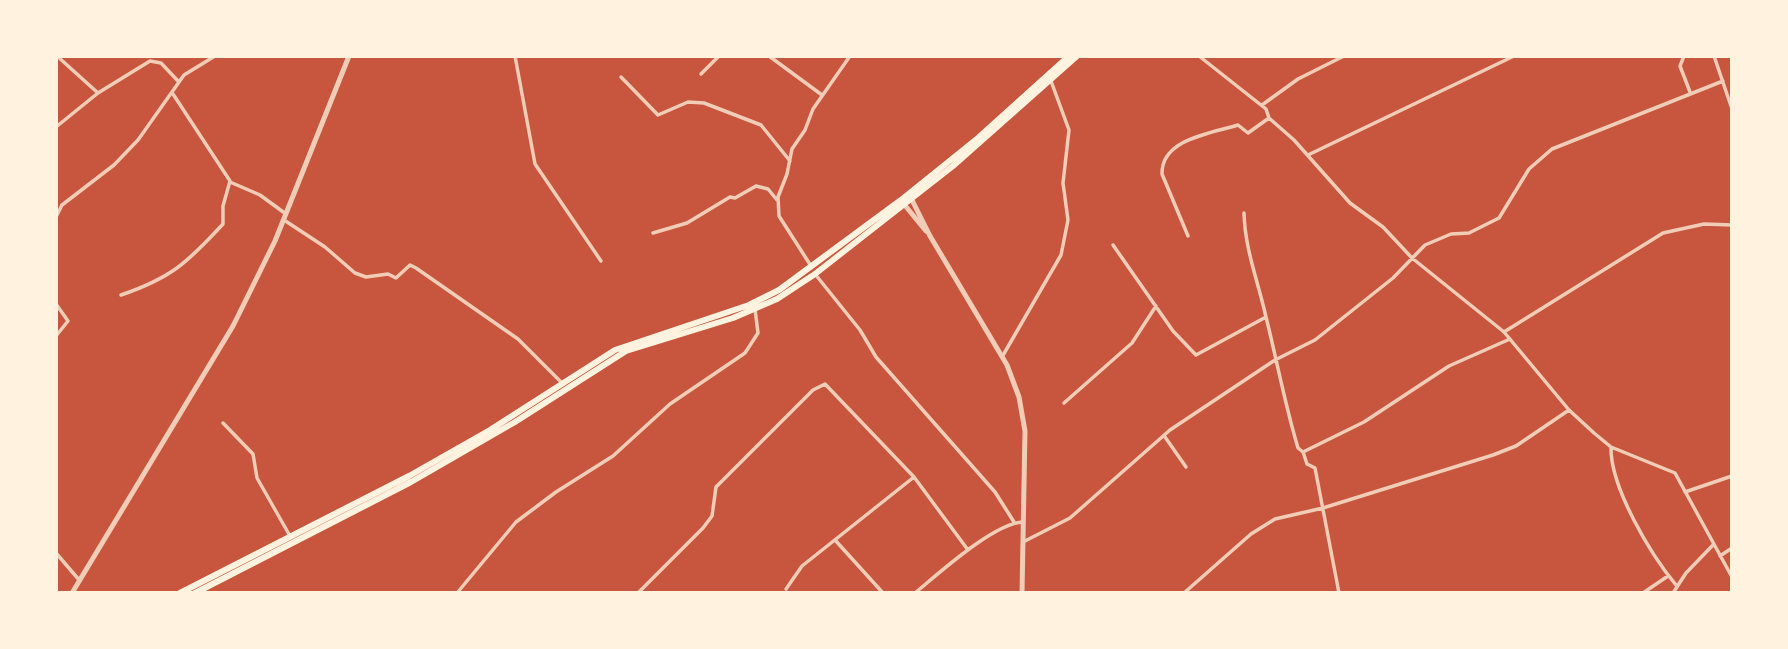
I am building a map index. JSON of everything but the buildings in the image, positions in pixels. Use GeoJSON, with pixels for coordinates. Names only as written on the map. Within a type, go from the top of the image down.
{"type":"FeatureCollection","features":[{"type":"Feature","properties":{"kind":"highway"},"geometry":{"type":"LineString","coordinates":[[195,593],[411,482],[515,422],[626,351],[755,309],[903,203],[1067,56]]}},
{"type":"Feature","properties":{"kind":"highway"},"geometry":{"type":"LineString","coordinates":[[910,196],[1004,123],[1077,56]]}},
{"type":"Feature","properties":{"kind":"highway"},"geometry":{"type":"LineString","coordinates":[[180,593],[291,538],[463,446],[626,344],[764,298],[813,270]]}},
{"type":"Feature","properties":{"kind":"street"},"geometry":{"type":"LineString","coordinates":[[57,56],[99,93]]}},
{"type":"Feature","properties":{"kind":"street"},"geometry":{"type":"LineString","coordinates":[[56,216],[62,205],[114,165],[138,140],[173,94],[178,81],[215,56]]}},
{"type":"Feature","properties":{"kind":"street"},"geometry":{"type":"LineString","coordinates":[[72,593],[226,338],[275,241],[349,56]]}},
{"type":"Feature","properties":{"kind":"street"},"geometry":{"type":"LineString","coordinates":[[515,56],[535,164],[601,261]]}},
{"type":"Feature","properties":{"kind":"street"},"geometry":{"type":"LineString","coordinates":[[701,74],[719,56]]}},
{"type":"Feature","properties":{"kind":"street"},"geometry":{"type":"LineString","coordinates":[[769,56],[822,95]]}},
{"type":"Feature","properties":{"kind":"street"},"geometry":{"type":"LineString","coordinates":[[850,56],[822,95],[792,149],[777,200],[779,216],[813,270],[860,330],[876,357],[995,492],[1014,522]]}},
{"type":"Feature","properties":{"kind":"street"},"geometry":{"type":"LineString","coordinates":[[1199,56],[1262,105],[1269,118],[1308,155],[1350,203],[1383,228],[1412,258],[1504,332],[1569,410],[1611,447],[1672,470],[1732,577]]}},
{"type":"Feature","properties":{"kind":"street"},"geometry":{"type":"LineString","coordinates":[[1262,105],[1298,79],[1345,56]]}},
{"type":"Feature","properties":{"kind":"street"},"geometry":{"type":"LineString","coordinates":[[1308,155],[1514,56]]}},
{"type":"Feature","properties":{"kind":"street"},"geometry":{"type":"LineString","coordinates":[[1684,56],[1680,66],[1690,92]]}},
{"type":"Feature","properties":{"kind":"street"},"geometry":{"type":"LineString","coordinates":[[1714,56],[1730,93],[1732,109]]}},
{"type":"Feature","properties":{"kind":"street"},"geometry":{"type":"LineString","coordinates":[[56,127],[99,93],[156,60],[178,81]]}},
{"type":"Feature","properties":{"kind":"street"},"geometry":{"type":"LineString","coordinates":[[621,78],[658,115],[664,116],[688,102],[704,103],[756,122],[790,161]]}},
{"type":"Feature","properties":{"kind":"street"},"geometry":{"type":"LineString","coordinates":[[1002,357],[1061,255],[1068,220],[1063,183],[1069,130],[1050,79]]}},
{"type":"Feature","properties":{"kind":"street"},"geometry":{"type":"LineString","coordinates":[[1023,542],[1070,518],[1165,436],[1275,360],[1315,340],[1393,278],[1433,240],[1451,234],[1469,233],[1499,218],[1529,169],[1552,149],[1723,81]]}},
{"type":"Feature","properties":{"kind":"street"},"geometry":{"type":"LineString","coordinates":[[173,94],[230,181],[260,195],[355,273],[366,277],[388,274],[396,278],[410,265],[416,268],[518,339],[562,383]]}},
{"type":"Feature","properties":{"kind":"street"},"geometry":{"type":"LineString","coordinates":[[1188,236],[1162,174],[1168,155],[1193,138],[1238,125],[1248,133],[1269,118]]}},
{"type":"Feature","properties":{"kind":"street"},"geometry":{"type":"LineString","coordinates":[[121,295],[155,284],[177,271],[223,225],[223,206],[230,181]]}},
{"type":"Feature","properties":{"kind":"street"},"geometry":{"type":"LineString","coordinates":[[653,233],[687,223],[717,203],[730,197],[735,198],[756,186],[768,189],[777,200]]}},
{"type":"Feature","properties":{"kind":"street"},"geometry":{"type":"LineString","coordinates":[[910,196],[930,236],[1002,357],[1019,397],[1025,431],[1022,593]]}},
{"type":"Feature","properties":{"kind":"street"},"geometry":{"type":"LineString","coordinates":[[903,203],[930,236]]}},
{"type":"Feature","properties":{"kind":"street"},"geometry":{"type":"LineString","coordinates":[[1244,213],[1245,244],[1298,448],[1303,452],[1307,464],[1315,468],[1339,593]]}},
{"type":"Feature","properties":{"kind":"street"},"geometry":{"type":"LineString","coordinates":[[1504,332],[1663,233],[1704,224],[1732,225]]}},
{"type":"Feature","properties":{"kind":"street"},"geometry":{"type":"LineString","coordinates":[[1112,245],[1172,331],[1199,355],[1266,317]]}},
{"type":"Feature","properties":{"kind":"street"},"geometry":{"type":"LineString","coordinates":[[56,304],[68,321],[56,336]]}},
{"type":"Feature","properties":{"kind":"street"},"geometry":{"type":"LineString","coordinates":[[1064,403],[1132,343],[1156,306]]}},
{"type":"Feature","properties":{"kind":"street"},"geometry":{"type":"LineString","coordinates":[[457,593],[516,522],[556,492],[613,456],[670,404],[745,353],[758,333],[755,309]]}},
{"type":"Feature","properties":{"kind":"street"},"geometry":{"type":"LineString","coordinates":[[1303,452],[1364,422],[1457,362],[1510,339]]}},
{"type":"Feature","properties":{"kind":"street"},"geometry":{"type":"LineString","coordinates":[[638,593],[704,528],[712,516],[716,487],[820,384],[831,389],[914,478],[968,550]]}},
{"type":"Feature","properties":{"kind":"street"},"geometry":{"type":"LineString","coordinates":[[1186,592],[1251,534],[1275,519],[1322,508],[1493,456],[1516,446],[1569,410]]}},
{"type":"Feature","properties":{"kind":"street"},"geometry":{"type":"LineString","coordinates":[[223,423],[253,454],[257,478],[291,538]]}},
{"type":"Feature","properties":{"kind":"street"},"geometry":{"type":"LineString","coordinates":[[1165,436],[1186,467]]}},
{"type":"Feature","properties":{"kind":"street"},"geometry":{"type":"LineString","coordinates":[[1611,447],[1611,461],[1625,498],[1651,550],[1676,585]]}},
{"type":"Feature","properties":{"kind":"street"},"geometry":{"type":"LineString","coordinates":[[1685,492],[1732,476]]}},
{"type":"Feature","properties":{"kind":"street"},"geometry":{"type":"LineString","coordinates":[[786,589],[802,566],[914,478]]}},
{"type":"Feature","properties":{"kind":"street"},"geometry":{"type":"LineString","coordinates":[[915,593],[968,550],[1014,522],[1023,522]]}},
{"type":"Feature","properties":{"kind":"street"},"geometry":{"type":"LineString","coordinates":[[835,540],[883,593]]}},
{"type":"Feature","properties":{"kind":"street"},"geometry":{"type":"LineString","coordinates":[[1673,593],[1676,585],[1713,545]]}},
{"type":"Feature","properties":{"kind":"street"},"geometry":{"type":"LineString","coordinates":[[1720,556],[1732,548]]}},
{"type":"Feature","properties":{"kind":"street"},"geometry":{"type":"LineString","coordinates":[[56,553],[80,581]]}},
{"type":"Feature","properties":{"kind":"street"},"geometry":{"type":"LineString","coordinates":[[1643,593],[1668,576]]}}]}
